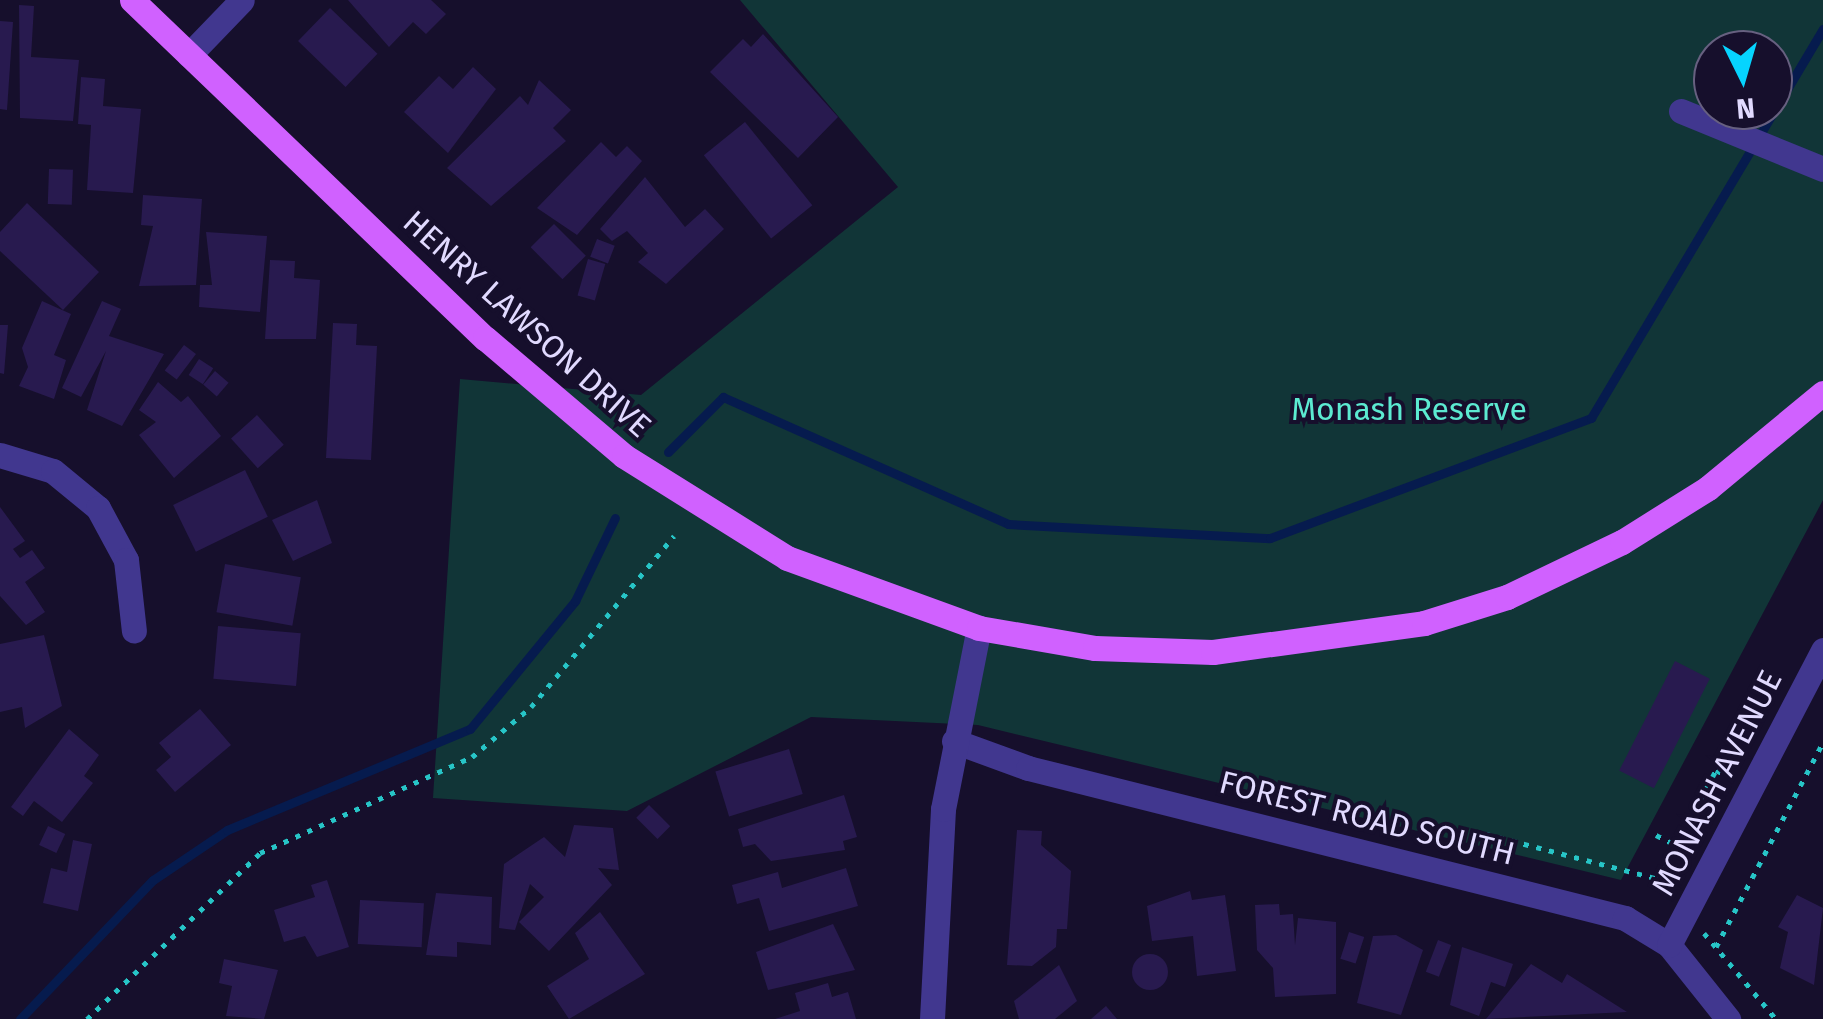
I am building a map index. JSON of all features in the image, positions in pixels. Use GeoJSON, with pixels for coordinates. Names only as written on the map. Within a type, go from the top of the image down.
{"type":"FeatureCollection","features":[{"type":"Feature","properties":{"kind":"main road","name":"HENRY LAWSON DRIVE"},"geometry":{"type":"LineString","coordinates":[[132,0],[497,350],[624,456],[787,558],[979,628],[1095,648],[1232,651],[1452,615],[1548,580],[1670,514],[1823,393]]}},
{"type":"Feature","properties":{"kind":"street"},"geometry":{"type":"LineString","coordinates":[[189,55],[242,0]]}},
{"type":"Feature","properties":{"kind":"street"},"geometry":{"type":"LineString","coordinates":[[1681,111],[1794,162],[1823,169]]}},
{"type":"Feature","properties":{"kind":"street"},"geometry":{"type":"LineString","coordinates":[[0,455],[53,471],[98,508],[126,560],[134,631]]}},
{"type":"Feature","properties":{"kind":"street"},"geometry":{"type":"LineString","coordinates":[[932,1019],[954,741],[979,628]]}},
{"type":"Feature","properties":{"kind":"street","name":"MONASH AVENUE"},"geometry":{"type":"LineString","coordinates":[[1669,946],[1823,650]]}},
{"type":"Feature","properties":{"kind":"street","name":"FOREST ROAD SOUTH"},"geometry":{"type":"LineString","coordinates":[[954,741],[1028,768],[1597,908],[1669,946],[1728,1019]]}},
{"type":"Feature","properties":{"kind":"path"},"geometry":{"type":"LineString","coordinates":[[87,1019],[260,853],[472,757],[531,707],[674,536]]}},
{"type":"Feature","properties":{"kind":"path"},"geometry":{"type":"LineString","coordinates":[[1716,946],[1823,742]]}},
{"type":"Feature","properties":{"kind":"path"},"geometry":{"type":"LineString","coordinates":[[1486,834],[1659,880]]}},
{"type":"Feature","properties":{"kind":"path"},"geometry":{"type":"LineString","coordinates":[[1656,835],[1689,853]]}},
{"type":"Feature","properties":{"kind":"green space","name":"Monash Reserve"},"geometry":{"type":"Polygon","coordinates":[[[740,0],[1823,0],[1823,500],[1621,880],[978,725],[811,717],[627,811],[433,798],[460,379],[641,395],[898,187],[740,0]]]}},
{"type":"Feature","properties":{"kind":"building"},"geometry":{"type":"Polygon","coordinates":[[[348,0],[431,0],[446,14],[426,34],[413,22],[389,47],[348,0]]]}},
{"type":"Feature","properties":{"kind":"building"},"geometry":{"type":"Polygon","coordinates":[[[19,5],[34,6],[31,57],[79,60],[73,121],[20,118],[19,5]]]}},
{"type":"Feature","properties":{"kind":"building"},"geometry":{"type":"Polygon","coordinates":[[[330,8],[377,54],[346,87],[298,41],[330,8]]]}},
{"type":"Feature","properties":{"kind":"building"},"geometry":{"type":"Polygon","coordinates":[[[0,21],[13,22],[7,110],[0,109],[0,21]]]}},
{"type":"Feature","properties":{"kind":"building"},"geometry":{"type":"Polygon","coordinates":[[[763,34],[838,117],[798,158],[710,72],[743,39],[751,47],[763,34]]]}},
{"type":"Feature","properties":{"kind":"building"},"geometry":{"type":"Polygon","coordinates":[[[473,67],[496,89],[448,153],[404,112],[439,76],[453,89],[473,67]]]}},
{"type":"Feature","properties":{"kind":"building"},"geometry":{"type":"Polygon","coordinates":[[[81,77],[105,79],[103,106],[141,109],[133,193],[87,190],[91,125],[78,124],[81,77]]]}},
{"type":"Feature","properties":{"kind":"building"},"geometry":{"type":"Polygon","coordinates":[[[539,80],[571,110],[553,128],[566,141],[491,206],[447,168],[520,96],[528,105],[539,80]]]}},
{"type":"Feature","properties":{"kind":"building"},"geometry":{"type":"Polygon","coordinates":[[[745,122],[812,205],[771,239],[704,155],[745,122]]]}},
{"type":"Feature","properties":{"kind":"building"},"geometry":{"type":"Polygon","coordinates":[[[601,142],[616,157],[627,146],[642,161],[577,235],[537,208],[601,142]]]}},
{"type":"Feature","properties":{"kind":"building"},"geometry":{"type":"Polygon","coordinates":[[[49,169],[73,170],[72,205],[48,204],[49,169]]]}},
{"type":"Feature","properties":{"kind":"building"},"geometry":{"type":"Polygon","coordinates":[[[645,177],[685,227],[705,209],[724,229],[666,284],[638,262],[648,253],[627,231],[612,241],[600,229],[645,177]]]}},
{"type":"Feature","properties":{"kind":"building"},"geometry":{"type":"Polygon","coordinates":[[[143,195],[202,199],[196,285],[139,286],[153,226],[141,225],[143,195]]]}},
{"type":"Feature","properties":{"kind":"building"},"geometry":{"type":"Polygon","coordinates":[[[27,203],[99,272],[63,310],[0,251],[0,232],[27,203]]]}},
{"type":"Feature","properties":{"kind":"building"},"geometry":{"type":"Polygon","coordinates":[[[554,224],[586,256],[562,279],[531,247],[554,224]]]}},
{"type":"Feature","properties":{"kind":"building"},"geometry":{"type":"Polygon","coordinates":[[[206,232],[267,236],[260,312],[199,307],[200,285],[212,285],[206,232]]]}},
{"type":"Feature","properties":{"kind":"building"},"geometry":{"type":"Polygon","coordinates":[[[597,239],[615,246],[608,264],[590,257],[597,239]]]}},
{"type":"Feature","properties":{"kind":"building"},"geometry":{"type":"Polygon","coordinates":[[[588,259],[605,264],[595,300],[578,296],[588,259]]]}},
{"type":"Feature","properties":{"kind":"building"},"geometry":{"type":"Polygon","coordinates":[[[270,260],[295,261],[294,278],[320,280],[316,339],[265,339],[270,260]]]}},
{"type":"Feature","properties":{"kind":"building"},"geometry":{"type":"Polygon","coordinates":[[[42,301],[71,314],[54,355],[66,360],[54,399],[19,386],[28,367],[22,348],[42,301]]]}},
{"type":"Feature","properties":{"kind":"building"},"geometry":{"type":"Polygon","coordinates":[[[102,301],[121,309],[109,336],[164,354],[122,426],[87,410],[106,351],[81,397],[62,388],[102,301]]]}},
{"type":"Feature","properties":{"kind":"building"},"geometry":{"type":"Polygon","coordinates":[[[333,323],[357,324],[356,345],[377,346],[371,460],[326,458],[333,323]]]}},
{"type":"Feature","properties":{"kind":"building"},"geometry":{"type":"Polygon","coordinates":[[[0,325],[8,325],[4,374],[0,373],[0,325]]]}},
{"type":"Feature","properties":{"kind":"building"},"geometry":{"type":"Polygon","coordinates":[[[184,345],[196,354],[177,380],[165,371],[184,345]]]}},
{"type":"Feature","properties":{"kind":"building"},"geometry":{"type":"Polygon","coordinates":[[[199,359],[213,368],[203,384],[189,375],[199,359]]]}},
{"type":"Feature","properties":{"kind":"building"},"geometry":{"type":"Polygon","coordinates":[[[215,371],[229,383],[217,396],[203,385],[215,371]]]}},
{"type":"Feature","properties":{"kind":"building"},"geometry":{"type":"Polygon","coordinates":[[[158,382],[181,402],[188,396],[221,436],[174,478],[139,435],[156,422],[139,410],[158,382]]]}},
{"type":"Feature","properties":{"kind":"building"},"geometry":{"type":"Polygon","coordinates":[[[257,415],[284,445],[258,468],[231,438],[257,415]]]}},
{"type":"Feature","properties":{"kind":"building"},"geometry":{"type":"Polygon","coordinates":[[[245,470],[268,517],[196,552],[173,505],[245,470]]]}},
{"type":"Feature","properties":{"kind":"building"},"geometry":{"type":"Polygon","coordinates":[[[317,500],[332,543],[293,561],[272,520],[317,500]]]}},
{"type":"Feature","properties":{"kind":"building"},"geometry":{"type":"Polygon","coordinates":[[[0,507],[25,541],[13,549],[20,558],[32,550],[45,568],[25,582],[45,612],[26,625],[0,596],[0,507]]]}},
{"type":"Feature","properties":{"kind":"building"},"geometry":{"type":"Polygon","coordinates":[[[225,564],[301,577],[292,626],[216,612],[225,564]]]}},
{"type":"Feature","properties":{"kind":"building"},"geometry":{"type":"Polygon","coordinates":[[[218,626],[301,633],[296,686],[213,679],[218,626]]]}},
{"type":"Feature","properties":{"kind":"building"},"geometry":{"type":"Polygon","coordinates":[[[44,635],[62,706],[25,728],[22,707],[0,712],[0,644],[44,635]]]}},
{"type":"Feature","properties":{"kind":"building"},"geometry":{"type":"Polygon","coordinates":[[[1675,661],[1710,679],[1654,788],[1619,771],[1675,661]]]}},
{"type":"Feature","properties":{"kind":"building"},"geometry":{"type":"Polygon","coordinates":[[[200,709],[231,745],[175,792],[156,770],[171,757],[159,743],[200,709]]]}},
{"type":"Feature","properties":{"kind":"building"},"geometry":{"type":"Polygon","coordinates":[[[69,729],[99,755],[84,776],[93,783],[62,822],[34,801],[23,816],[11,807],[69,729]]]}},
{"type":"Feature","properties":{"kind":"building"},"geometry":{"type":"Polygon","coordinates":[[[789,749],[803,794],[729,816],[715,772],[789,749]]]}},
{"type":"Feature","properties":{"kind":"building"},"geometry":{"type":"Polygon","coordinates":[[[844,795],[857,837],[843,841],[845,850],[771,861],[755,844],[743,847],[738,829],[844,795]]]}},
{"type":"Feature","properties":{"kind":"building"},"geometry":{"type":"Polygon","coordinates":[[[649,805],[670,826],[657,839],[636,818],[649,805]]]}},
{"type":"Feature","properties":{"kind":"building"},"geometry":{"type":"Polygon","coordinates":[[[574,825],[613,828],[619,870],[598,868],[612,885],[549,951],[519,922],[544,897],[530,884],[515,930],[499,928],[504,864],[544,837],[565,857],[574,825]]]}},
{"type":"Feature","properties":{"kind":"building"},"geometry":{"type":"Polygon","coordinates":[[[48,826],[65,834],[56,853],[39,845],[48,826]]]}},
{"type":"Feature","properties":{"kind":"building"},"geometry":{"type":"Polygon","coordinates":[[[1017,830],[1042,831],[1041,845],[1071,871],[1067,929],[1057,929],[1056,947],[1032,966],[1007,965],[1017,830]]]}},
{"type":"Feature","properties":{"kind":"building"},"geometry":{"type":"Polygon","coordinates":[[[73,840],[92,844],[78,911],[43,903],[51,868],[67,872],[73,840]]]}},
{"type":"Feature","properties":{"kind":"building"},"geometry":{"type":"Polygon","coordinates":[[[846,868],[858,906],[769,931],[759,898],[737,904],[732,885],[778,872],[782,888],[846,868]]]}},
{"type":"Feature","properties":{"kind":"building"},"geometry":{"type":"Polygon","coordinates":[[[327,880],[349,947],[317,957],[305,936],[284,942],[274,910],[315,897],[311,885],[327,880]]]}},
{"type":"Feature","properties":{"kind":"building"},"geometry":{"type":"Polygon","coordinates":[[[1190,891],[1192,900],[1225,895],[1236,971],[1197,976],[1193,936],[1152,941],[1147,906],[1190,891]]]}},
{"type":"Feature","properties":{"kind":"building"},"geometry":{"type":"Polygon","coordinates":[[[436,893],[492,897],[491,945],[457,942],[457,957],[426,955],[436,893]]]}},
{"type":"Feature","properties":{"kind":"building"},"geometry":{"type":"Polygon","coordinates":[[[1797,895],[1823,908],[1814,985],[1780,968],[1788,932],[1778,927],[1797,895]]]}},
{"type":"Feature","properties":{"kind":"building"},"geometry":{"type":"Polygon","coordinates":[[[360,900],[424,903],[422,947],[358,944],[360,900]]]}},
{"type":"Feature","properties":{"kind":"building"},"geometry":{"type":"Polygon","coordinates":[[[1279,904],[1280,915],[1293,914],[1295,945],[1298,918],[1336,922],[1336,994],[1275,997],[1273,968],[1257,950],[1255,905],[1279,904]]]}},
{"type":"Feature","properties":{"kind":"building"},"geometry":{"type":"Polygon","coordinates":[[[600,912],[645,974],[569,1019],[547,986],[589,959],[575,933],[600,912]]]}},
{"type":"Feature","properties":{"kind":"building"},"geometry":{"type":"Polygon","coordinates":[[[833,924],[855,970],[768,990],[756,952],[833,924]]]}},
{"type":"Feature","properties":{"kind":"building"},"geometry":{"type":"Polygon","coordinates":[[[1349,932],[1364,937],[1356,964],[1340,959],[1349,932]]]}},
{"type":"Feature","properties":{"kind":"building"},"geometry":{"type":"Polygon","coordinates":[[[1396,935],[1423,950],[1401,1015],[1357,1003],[1373,936],[1396,935]]]}},
{"type":"Feature","properties":{"kind":"building"},"geometry":{"type":"Polygon","coordinates":[[[1438,940],[1451,945],[1439,977],[1426,972],[1438,940]]]}},
{"type":"Feature","properties":{"kind":"building"},"geometry":{"type":"Polygon","coordinates":[[[1462,947],[1513,964],[1505,987],[1491,982],[1479,1016],[1450,1005],[1462,947]]]}},
{"type":"Feature","properties":{"kind":"building"},"geometry":{"type":"Polygon","coordinates":[[[1150,954],[1163,959],[1168,972],[1163,985],[1150,990],[1137,985],[1132,972],[1137,959],[1150,954]]]}},
{"type":"Feature","properties":{"kind":"building"},"geometry":{"type":"Polygon","coordinates":[[[224,959],[278,970],[264,1019],[226,1016],[232,986],[219,983],[224,959]]]}},
{"type":"Feature","properties":{"kind":"building"},"geometry":{"type":"Polygon","coordinates":[[[1531,964],[1562,983],[1567,974],[1627,1012],[1486,1019],[1531,964]]]}},
{"type":"Feature","properties":{"kind":"building"},"geometry":{"type":"Polygon","coordinates":[[[1059,965],[1077,1001],[1055,1019],[1019,1019],[1014,1001],[1059,965]]]}},
{"type":"Feature","properties":{"kind":"building"},"geometry":{"type":"Polygon","coordinates":[[[828,983],[832,997],[848,992],[856,1019],[775,1019],[800,1011],[795,993],[828,983]]]}},
{"type":"Feature","properties":{"kind":"building"},"geometry":{"type":"Polygon","coordinates":[[[1106,1006],[1117,1019],[1091,1019],[1106,1006]]]}},
{"type":"Feature","properties":{"kind":"waterway"},"geometry":{"type":"LineString","coordinates":[[668,452],[723,397],[1008,524],[1270,538],[1591,418],[1823,29]]}},
{"type":"Feature","properties":{"kind":"waterway"},"geometry":{"type":"LineString","coordinates":[[20,1019],[153,880],[227,830],[470,729],[575,601],[615,518]]}}]}
